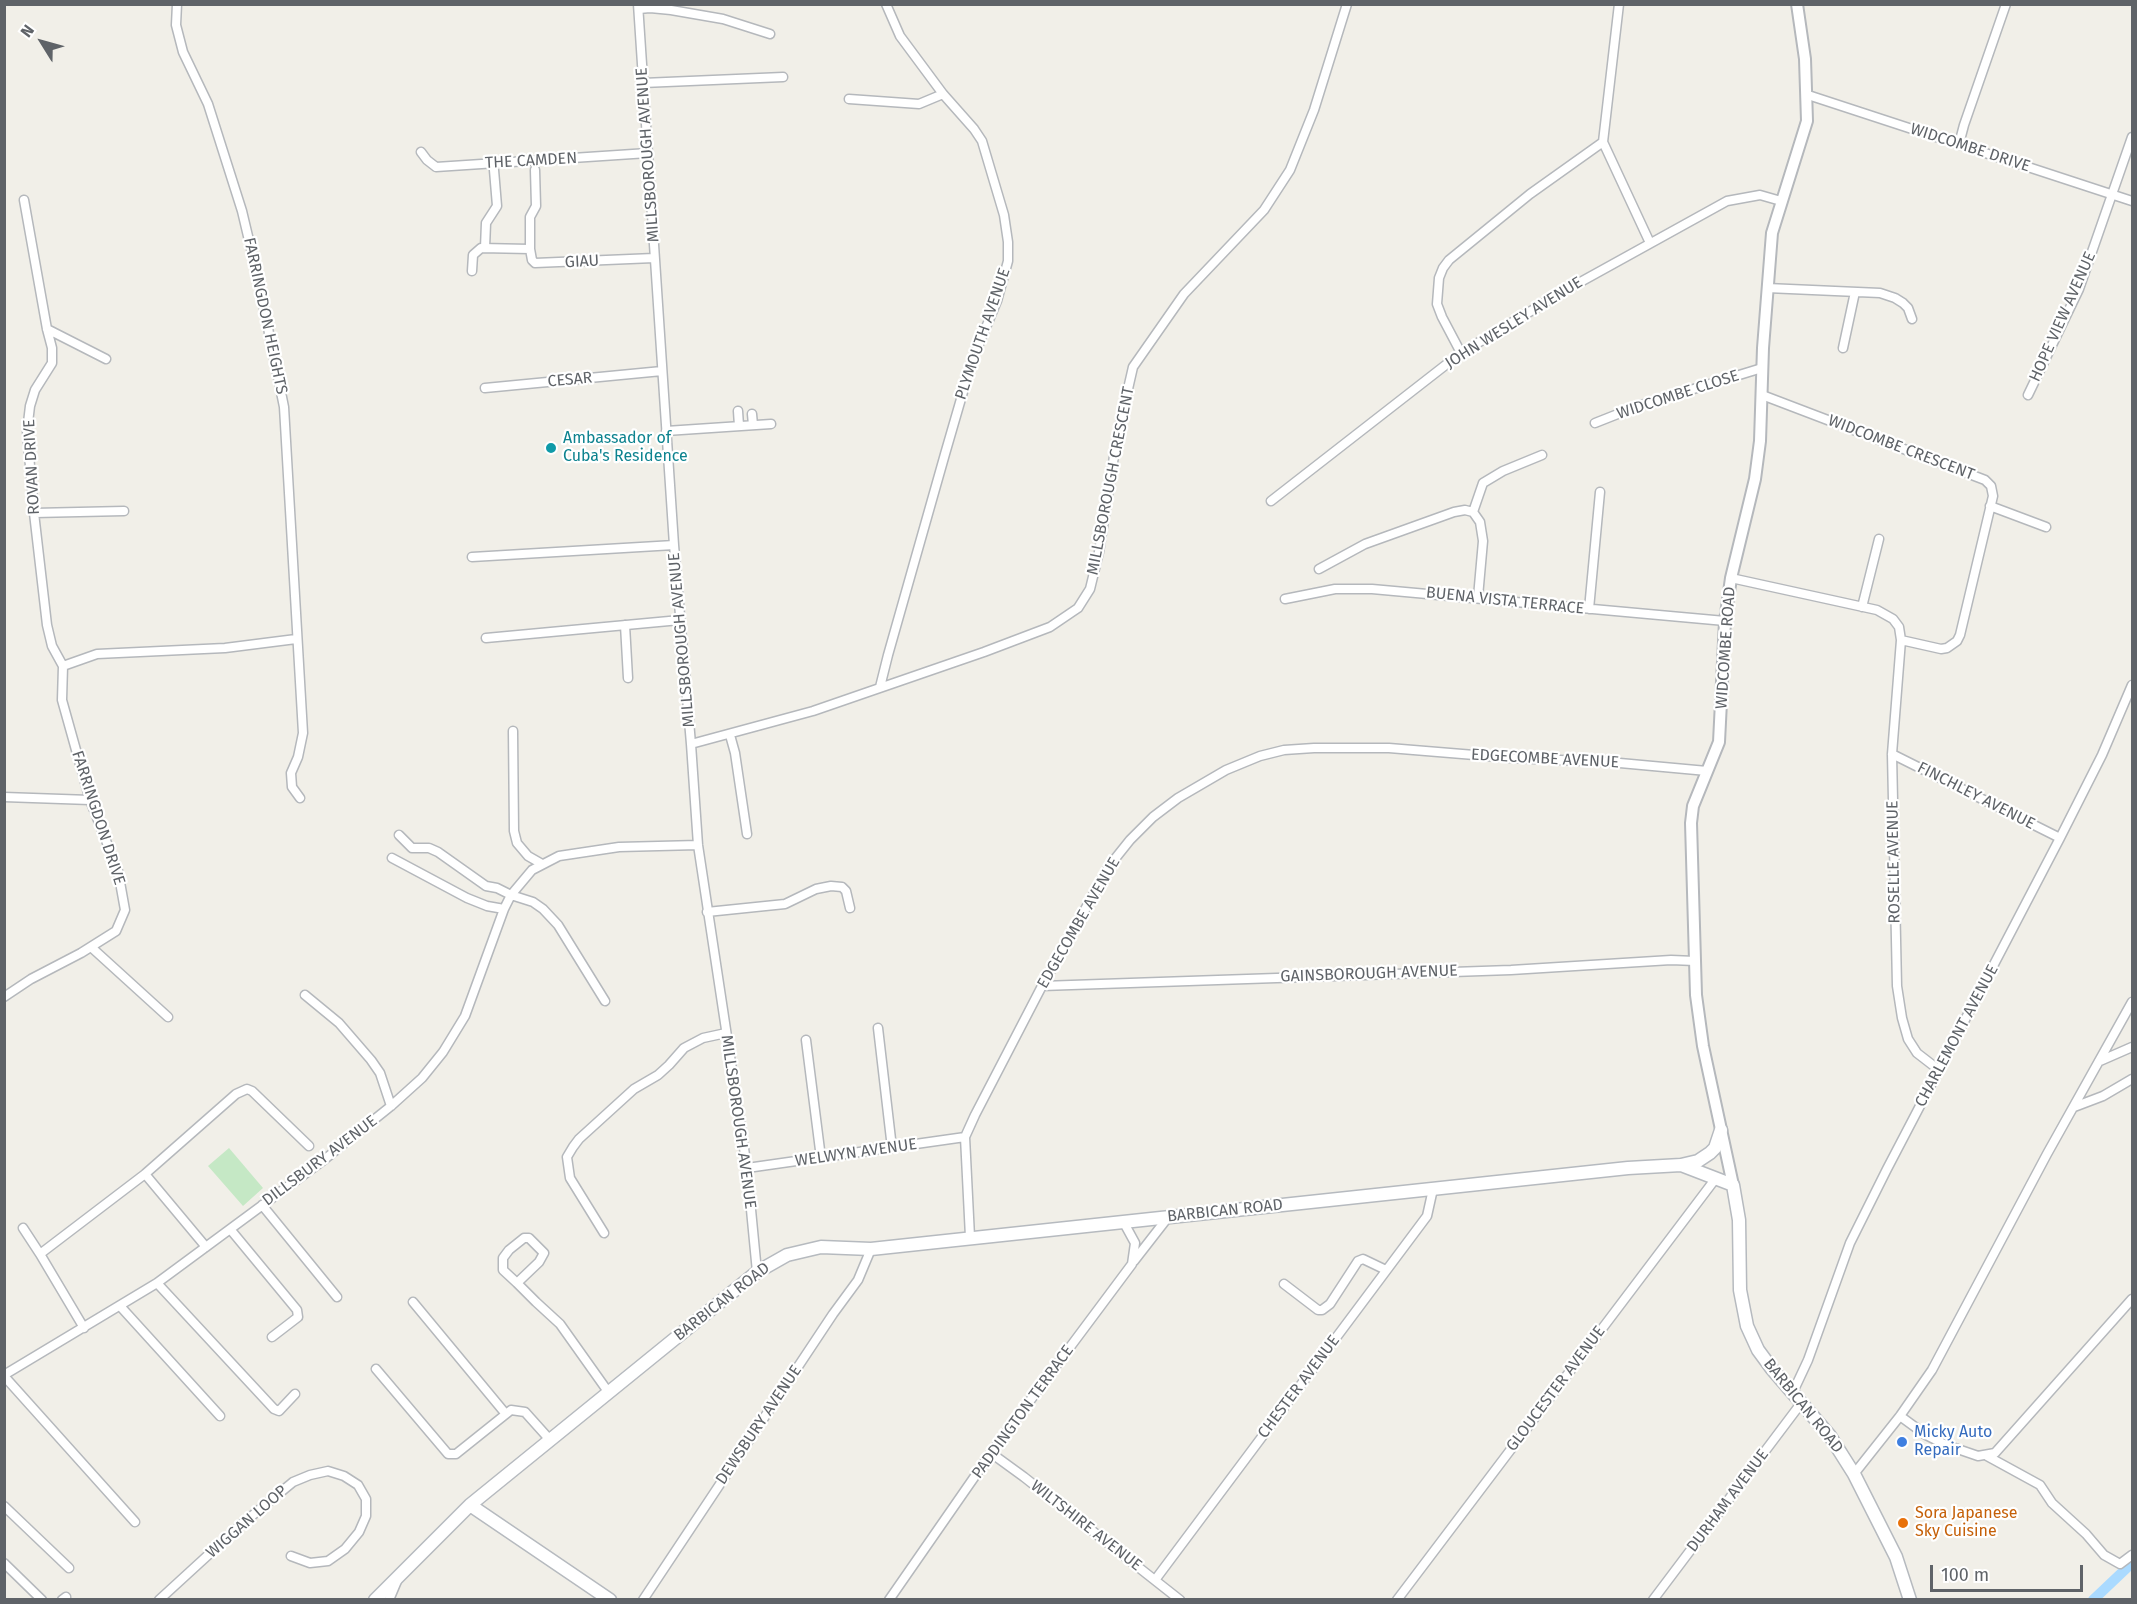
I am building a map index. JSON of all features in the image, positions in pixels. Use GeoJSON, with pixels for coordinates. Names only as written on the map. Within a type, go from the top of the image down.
{"type":"FeatureCollection","features":[{"type":"Feature","properties":{"kind":"main road"},"geometry":{"type":"LineString","coordinates":[[1680,1165],[1698,1161],[1710,1153],[1715,1148],[1721,1130]]}},
{"type":"Feature","properties":{"kind":"main road","name":"BARBICAN ROAD"},"geometry":{"type":"LineString","coordinates":[[375,1599],[470,1505],[757,1272],[776,1260],[802,1251],[821,1247],[871,1249],[1628,1168],[1680,1165],[1733,1185],[1737,1200],[1741,1252],[1740,1290],[1747,1326],[1765,1359],[1830,1436],[1854,1474],[1896,1557],[1910,1599]]}},
{"type":"Feature","properties":{"kind":"main road"},"geometry":{"type":"LineString","coordinates":[[470,1505],[610,1599]]}},
{"type":"Feature","properties":{"kind":"street","name":"FARRINGDON HEIGHTS"},"geometry":{"type":"LineString","coordinates":[[177,4],[176,25],[183,52],[208,104],[242,212],[260,285],[284,407],[303,733],[298,758],[291,773],[292,787],[300,798]]}},
{"type":"Feature","properties":{"kind":"street","name":"PLYMOUTH AVENUE"},"geometry":{"type":"LineString","coordinates":[[880,687],[972,361],[997,301],[1008,261],[1004,215],[982,141],[900,36],[886,4]]}},
{"type":"Feature","properties":{"kind":"street","name":"MILLSBOROUGH CRESCENT"},"geometry":{"type":"LineString","coordinates":[[691,744],[813,711],[984,652],[1050,627],[1078,608],[1090,589],[1099,552],[1117,437],[1133,367],[1184,294],[1264,210],[1290,170],[1314,110],[1347,4]]}},
{"type":"Feature","properties":{"kind":"street"},"geometry":{"type":"LineString","coordinates":[[1619,4],[1603,142],[1650,243]]}},
{"type":"Feature","properties":{"kind":"street","name":"WIDCOMBE ROAD"},"geometry":{"type":"LineString","coordinates":[[1733,1185],[1703,1046],[1696,996],[1690,823],[1693,806],[1719,742],[1725,621],[1731,578],[1755,479],[1760,441],[1762,368],[1772,233],[1808,121],[1805,59],[1797,4]]}},
{"type":"Feature","properties":{"kind":"street"},"geometry":{"type":"LineString","coordinates":[[1959,144],[2006,4]]}},
{"type":"Feature","properties":{"kind":"street"},"geometry":{"type":"LineString","coordinates":[[639,7],[713,17],[770,34]]}},
{"type":"Feature","properties":{"kind":"street","name":"MILLSBOROUGH AVENUE"},"geometry":{"type":"LineString","coordinates":[[639,7],[654,258],[658,371],[666,431],[698,845],[747,1168],[757,1272]]}},
{"type":"Feature","properties":{"kind":"street"},"geometry":{"type":"LineString","coordinates":[[643,83],[783,77]]}},
{"type":"Feature","properties":{"kind":"street"},"geometry":{"type":"LineString","coordinates":[[849,99],[919,105],[944,94]]}},
{"type":"Feature","properties":{"kind":"street","name":"WIDCOMBE DRIVE"},"geometry":{"type":"LineString","coordinates":[[1808,95],[2133,201]]}},
{"type":"Feature","properties":{"kind":"street","name":"HOPE VIEW AVENUE"},"geometry":{"type":"LineString","coordinates":[[2028,395],[2079,289],[2133,137]]}},
{"type":"Feature","properties":{"kind":"street"},"geometry":{"type":"LineString","coordinates":[[1461,353],[1437,304],[1439,278],[1443,268],[1449,260],[1530,194],[1603,142]]}},
{"type":"Feature","properties":{"kind":"street","name":"THE CAMDEN"},"geometry":{"type":"LineString","coordinates":[[421,152],[436,166],[648,153]]}},
{"type":"Feature","properties":{"kind":"street"},"geometry":{"type":"LineString","coordinates":[[485,248],[486,223],[497,206],[494,170]]}},
{"type":"Feature","properties":{"kind":"street"},"geometry":{"type":"LineString","coordinates":[[472,271],[473,255],[476,250],[485,248],[530,249],[530,217],[536,206],[535,170]]}},
{"type":"Feature","properties":{"kind":"street","name":"JOHN WESLEY AVENUE"},"geometry":{"type":"LineString","coordinates":[[1271,501],[1461,353],[1727,201],[1760,195],[1781,201]]}},
{"type":"Feature","properties":{"kind":"street","name":"ROVAN DRIVE"},"geometry":{"type":"LineString","coordinates":[[24,200],[46,329],[52,348],[52,363],[35,390],[30,406],[27,431],[47,625],[52,646],[63,666]]}},
{"type":"Feature","properties":{"kind":"street","name":"GIAU"},"geometry":{"type":"LineString","coordinates":[[530,249],[532,260],[540,264],[654,258]]}},
{"type":"Feature","properties":{"kind":"street"},"geometry":{"type":"LineString","coordinates":[[1767,288],[1880,293],[1896,298],[1908,308],[1912,319]]}},
{"type":"Feature","properties":{"kind":"street"},"geometry":{"type":"LineString","coordinates":[[1843,348],[1855,292]]}},
{"type":"Feature","properties":{"kind":"street"},"geometry":{"type":"LineString","coordinates":[[46,329],[106,359]]}},
{"type":"Feature","properties":{"kind":"street","name":"WIDCOMBE CLOSE"},"geometry":{"type":"LineString","coordinates":[[1595,423],[1638,406],[1762,368]]}},
{"type":"Feature","properties":{"kind":"street","name":"CESAR"},"geometry":{"type":"LineString","coordinates":[[485,388],[658,371]]}},
{"type":"Feature","properties":{"kind":"street","name":"WIDCOMBE CRESCENT"},"geometry":{"type":"LineString","coordinates":[[1762,395],[1985,480],[1991,486],[1993,496],[1957,641],[1941,649],[1901,640]]}},
{"type":"Feature","properties":{"kind":"street"},"geometry":{"type":"LineString","coordinates":[[738,411],[739,426]]}},
{"type":"Feature","properties":{"kind":"street"},"geometry":{"type":"LineString","coordinates":[[752,414],[753,425]]}},
{"type":"Feature","properties":{"kind":"street"},"geometry":{"type":"LineString","coordinates":[[666,431],[771,424]]}},
{"type":"Feature","properties":{"kind":"street"},"geometry":{"type":"LineString","coordinates":[[1473,512],[1483,483],[1503,471],[1542,455]]}},
{"type":"Feature","properties":{"kind":"street"},"geometry":{"type":"LineString","coordinates":[[1589,609],[1600,492]]}},
{"type":"Feature","properties":{"kind":"street"},"geometry":{"type":"LineString","coordinates":[[1990,506],[2046,527]]}},
{"type":"Feature","properties":{"kind":"street"},"geometry":{"type":"LineString","coordinates":[[1319,568],[1365,544],[1465,510],[1473,512],[1480,522],[1483,541],[1478,597]]}},
{"type":"Feature","properties":{"kind":"street"},"geometry":{"type":"LineString","coordinates":[[34,513],[124,512]]}},
{"type":"Feature","properties":{"kind":"street"},"geometry":{"type":"LineString","coordinates":[[1862,607],[1879,540]]}},
{"type":"Feature","properties":{"kind":"street"},"geometry":{"type":"LineString","coordinates":[[472,557],[674,545]]}},
{"type":"Feature","properties":{"kind":"street"},"geometry":{"type":"LineString","coordinates":[[1731,578],[1877,610],[1893,619],[1899,627],[1901,640]]}},
{"type":"Feature","properties":{"kind":"street","name":"BUENA VISTA TERRACE"},"geometry":{"type":"LineString","coordinates":[[1285,599],[1351,588],[1478,597],[1725,621]]}},
{"type":"Feature","properties":{"kind":"street"},"geometry":{"type":"LineString","coordinates":[[486,638],[680,620]]}},
{"type":"Feature","properties":{"kind":"street"},"geometry":{"type":"LineString","coordinates":[[625,625],[628,678]]}},
{"type":"Feature","properties":{"kind":"street"},"geometry":{"type":"LineString","coordinates":[[63,666],[97,654],[225,648],[296,639]]}},
{"type":"Feature","properties":{"kind":"street","name":"ROSELLE AVENUE"},"geometry":{"type":"LineString","coordinates":[[1901,640],[1892,754],[1898,997],[1908,1039],[1917,1053],[1939,1070]]}},
{"type":"Feature","properties":{"kind":"street","name":"FARRINGDON DRIVE"},"geometry":{"type":"LineString","coordinates":[[4,997],[31,979],[116,931],[125,910],[118,871],[90,800],[62,700],[63,666]]}},
{"type":"Feature","properties":{"kind":"street","name":"CHARLEMONT AVENUE"},"geometry":{"type":"LineString","coordinates":[[1793,1392],[1808,1360],[1850,1243],[2060,838],[2102,755],[2133,685]]}},
{"type":"Feature","properties":{"kind":"street"},"geometry":{"type":"LineString","coordinates":[[513,731],[514,831],[517,843],[528,856],[542,864]]}},
{"type":"Feature","properties":{"kind":"street"},"geometry":{"type":"LineString","coordinates":[[730,735],[735,753],[747,834]]}},
{"type":"Feature","properties":{"kind":"street","name":"EDGECOMBE AVENUE"},"geometry":{"type":"LineString","coordinates":[[970,1237],[965,1137],[992,1080],[1110,865],[1130,840],[1178,798],[1226,770],[1260,756],[1284,750],[1314,748],[1389,748],[1511,758],[1609,762],[1707,771]]}},
{"type":"Feature","properties":{"kind":"street","name":"FINCHLEY AVENUE"},"geometry":{"type":"LineString","coordinates":[[1892,754],[2060,838]]}},
{"type":"Feature","properties":{"kind":"street"},"geometry":{"type":"LineString","coordinates":[[4,797],[90,800]]}},
{"type":"Feature","properties":{"kind":"street"},"geometry":{"type":"LineString","coordinates":[[399,835],[412,848],[429,848],[438,852],[477,882],[533,902],[543,909],[558,926],[605,1001]]}},
{"type":"Feature","properties":{"kind":"street","name":"DILLSBURY AVENUE"},"geometry":{"type":"LineString","coordinates":[[4,1376],[157,1283],[391,1106],[422,1078],[443,1052],[465,1016],[504,909],[511,895],[532,870],[559,856],[619,847],[698,845]]}},
{"type":"Feature","properties":{"kind":"street"},"geometry":{"type":"LineString","coordinates":[[392,858],[467,898],[487,906],[504,909]]}},
{"type":"Feature","properties":{"kind":"street"},"geometry":{"type":"LineString","coordinates":[[707,912],[785,904],[816,889],[831,886],[842,887],[846,891],[850,908]]}},
{"type":"Feature","properties":{"kind":"street"},"geometry":{"type":"LineString","coordinates":[[91,947],[168,1017]]}},
{"type":"Feature","properties":{"kind":"street","name":"GAINSBOROUGH AVENUE"},"geometry":{"type":"LineString","coordinates":[[1042,986],[1511,970],[1671,960],[1695,961]]}},
{"type":"Feature","properties":{"kind":"street"},"geometry":{"type":"LineString","coordinates":[[304,995],[339,1023],[370,1060],[380,1073],[391,1106]]}},
{"type":"Feature","properties":{"kind":"street"},"geometry":{"type":"LineString","coordinates":[[1854,1474],[1900,1416],[1932,1370],[2133,1002]]}},
{"type":"Feature","properties":{"kind":"street"},"geometry":{"type":"LineString","coordinates":[[878,1028],[892,1148]]}},
{"type":"Feature","properties":{"kind":"street"},"geometry":{"type":"LineString","coordinates":[[603,1233],[570,1178],[567,1157],[579,1139],[634,1089],[658,1075],[684,1048],[703,1038],[726,1033]]}},
{"type":"Feature","properties":{"kind":"street"},"geometry":{"type":"LineString","coordinates":[[807,1040],[821,1158]]}},
{"type":"Feature","properties":{"kind":"street"},"geometry":{"type":"LineString","coordinates":[[2100,1061],[2133,1047]]}},
{"type":"Feature","properties":{"kind":"street"},"geometry":{"type":"LineString","coordinates":[[2074,1107],[2103,1096],[2133,1079]]}},
{"type":"Feature","properties":{"kind":"street"},"geometry":{"type":"LineString","coordinates":[[40,1254],[145,1174],[236,1094],[247,1089],[258,1096],[309,1146]]}},
{"type":"Feature","properties":{"kind":"street","name":"WELWYN AVENUE"},"geometry":{"type":"LineString","coordinates":[[747,1168],[965,1137]]}},
{"type":"Feature","properties":{"kind":"street"},"geometry":{"type":"LineString","coordinates":[[145,1174],[206,1247]]}},
{"type":"Feature","properties":{"kind":"street","name":"GLOUCESTER AVENUE"},"geometry":{"type":"LineString","coordinates":[[1397,1599],[1716,1178]]}},
{"type":"Feature","properties":{"kind":"street","name":"CHESTER AVENUE"},"geometry":{"type":"LineString","coordinates":[[1155,1580],[1427,1216],[1433,1189]]}},
{"type":"Feature","properties":{"kind":"street"},"geometry":{"type":"LineString","coordinates":[[262,1205],[337,1297]]}},
{"type":"Feature","properties":{"kind":"street","name":"PADDINGTON TERRACE"},"geometry":{"type":"LineString","coordinates":[[890,1599],[991,1453],[1169,1216]]}},
{"type":"Feature","properties":{"kind":"street"},"geometry":{"type":"LineString","coordinates":[[1123,1221],[1135,1244],[1132,1264]]}},
{"type":"Feature","properties":{"kind":"street"},"geometry":{"type":"LineString","coordinates":[[23,1228],[84,1328]]}},
{"type":"Feature","properties":{"kind":"street"},"geometry":{"type":"LineString","coordinates":[[230,1229],[297,1310],[298,1317],[272,1337]]}},
{"type":"Feature","properties":{"kind":"street"},"geometry":{"type":"LineString","coordinates":[[517,1283],[539,1262],[544,1253],[529,1238],[525,1238],[509,1250],[502,1264],[503,1270],[560,1324],[609,1394]]}},
{"type":"Feature","properties":{"kind":"street","name":"DEWSBURY AVENUE"},"geometry":{"type":"LineString","coordinates":[[643,1599],[832,1314],[858,1280],[871,1249]]}},
{"type":"Feature","properties":{"kind":"street"},"geometry":{"type":"LineString","coordinates":[[1284,1284],[1318,1310],[1322,1310],[1330,1304],[1358,1261],[1363,1259],[1386,1270]]}},
{"type":"Feature","properties":{"kind":"street"},"geometry":{"type":"LineString","coordinates":[[157,1283],[274,1410],[279,1411],[295,1394]]}},
{"type":"Feature","properties":{"kind":"street"},"geometry":{"type":"LineString","coordinates":[[1900,1416],[1926,1435],[1946,1445],[1978,1456],[1991,1454],[2133,1299]]}},
{"type":"Feature","properties":{"kind":"street"},"geometry":{"type":"LineString","coordinates":[[413,1302],[506,1413]]}},
{"type":"Feature","properties":{"kind":"street"},"geometry":{"type":"LineString","coordinates":[[120,1306],[220,1416]]}},
{"type":"Feature","properties":{"kind":"street"},"geometry":{"type":"LineString","coordinates":[[376,1369],[451,1456],[506,1413],[519,1410],[525,1412],[550,1441]]}},
{"type":"Feature","properties":{"kind":"street"},"geometry":{"type":"LineString","coordinates":[[4,1376],[135,1522]]}},
{"type":"Feature","properties":{"kind":"street","name":"DURHAM AVENUE"},"geometry":{"type":"LineString","coordinates":[[1653,1599],[1802,1402]]}},
{"type":"Feature","properties":{"kind":"street","name":"WILTSHIRE AVENUE"},"geometry":{"type":"LineString","coordinates":[[991,1453],[1180,1599]]}},
{"type":"Feature","properties":{"kind":"street"},"geometry":{"type":"LineString","coordinates":[[1991,1454],[2040,1485],[2052,1503],[2086,1534],[2104,1556],[2120,1564],[2133,1555]]}},
{"type":"Feature","properties":{"kind":"street","name":"WIGGAN LOOP"},"geometry":{"type":"LineString","coordinates":[[159,1599],[242,1524],[293,1482],[328,1471],[344,1476],[357,1485],[366,1499],[366,1516],[359,1532],[345,1549],[328,1561],[310,1563],[291,1556]]}},
{"type":"Feature","properties":{"kind":"street"},"geometry":{"type":"LineString","coordinates":[[4,1506],[69,1568]]}},
{"type":"Feature","properties":{"kind":"street"},"geometry":{"type":"LineString","coordinates":[[4,1563],[42,1599]]}},
{"type":"Feature","properties":{"kind":"street"},"geometry":{"type":"LineString","coordinates":[[389,1599],[399,1576]]}},
{"type":"Feature","properties":{"kind":"green space"},"geometry":{"type":"Polygon","coordinates":[[[229,1148],[263,1188],[243,1206],[208,1166],[229,1148]]]}},
{"type":"Feature","properties":{"kind":"waterway"},"geometry":{"type":"LineString","coordinates":[[2093,1600],[2132,1563]]}},
{"type":"Feature","properties":{"kind":"place","name":"Ambassador of Cuba's Residence"},"geometry":{"type":"Point","coordinates":[551,448]}},
{"type":"Feature","properties":{"kind":"place","name":"Micky Auto Repair"},"geometry":{"type":"Point","coordinates":[1902,1442]}},
{"type":"Feature","properties":{"kind":"place","name":"Sora Japanese Sky Cuisine"},"geometry":{"type":"Point","coordinates":[1903,1523]}}]}
